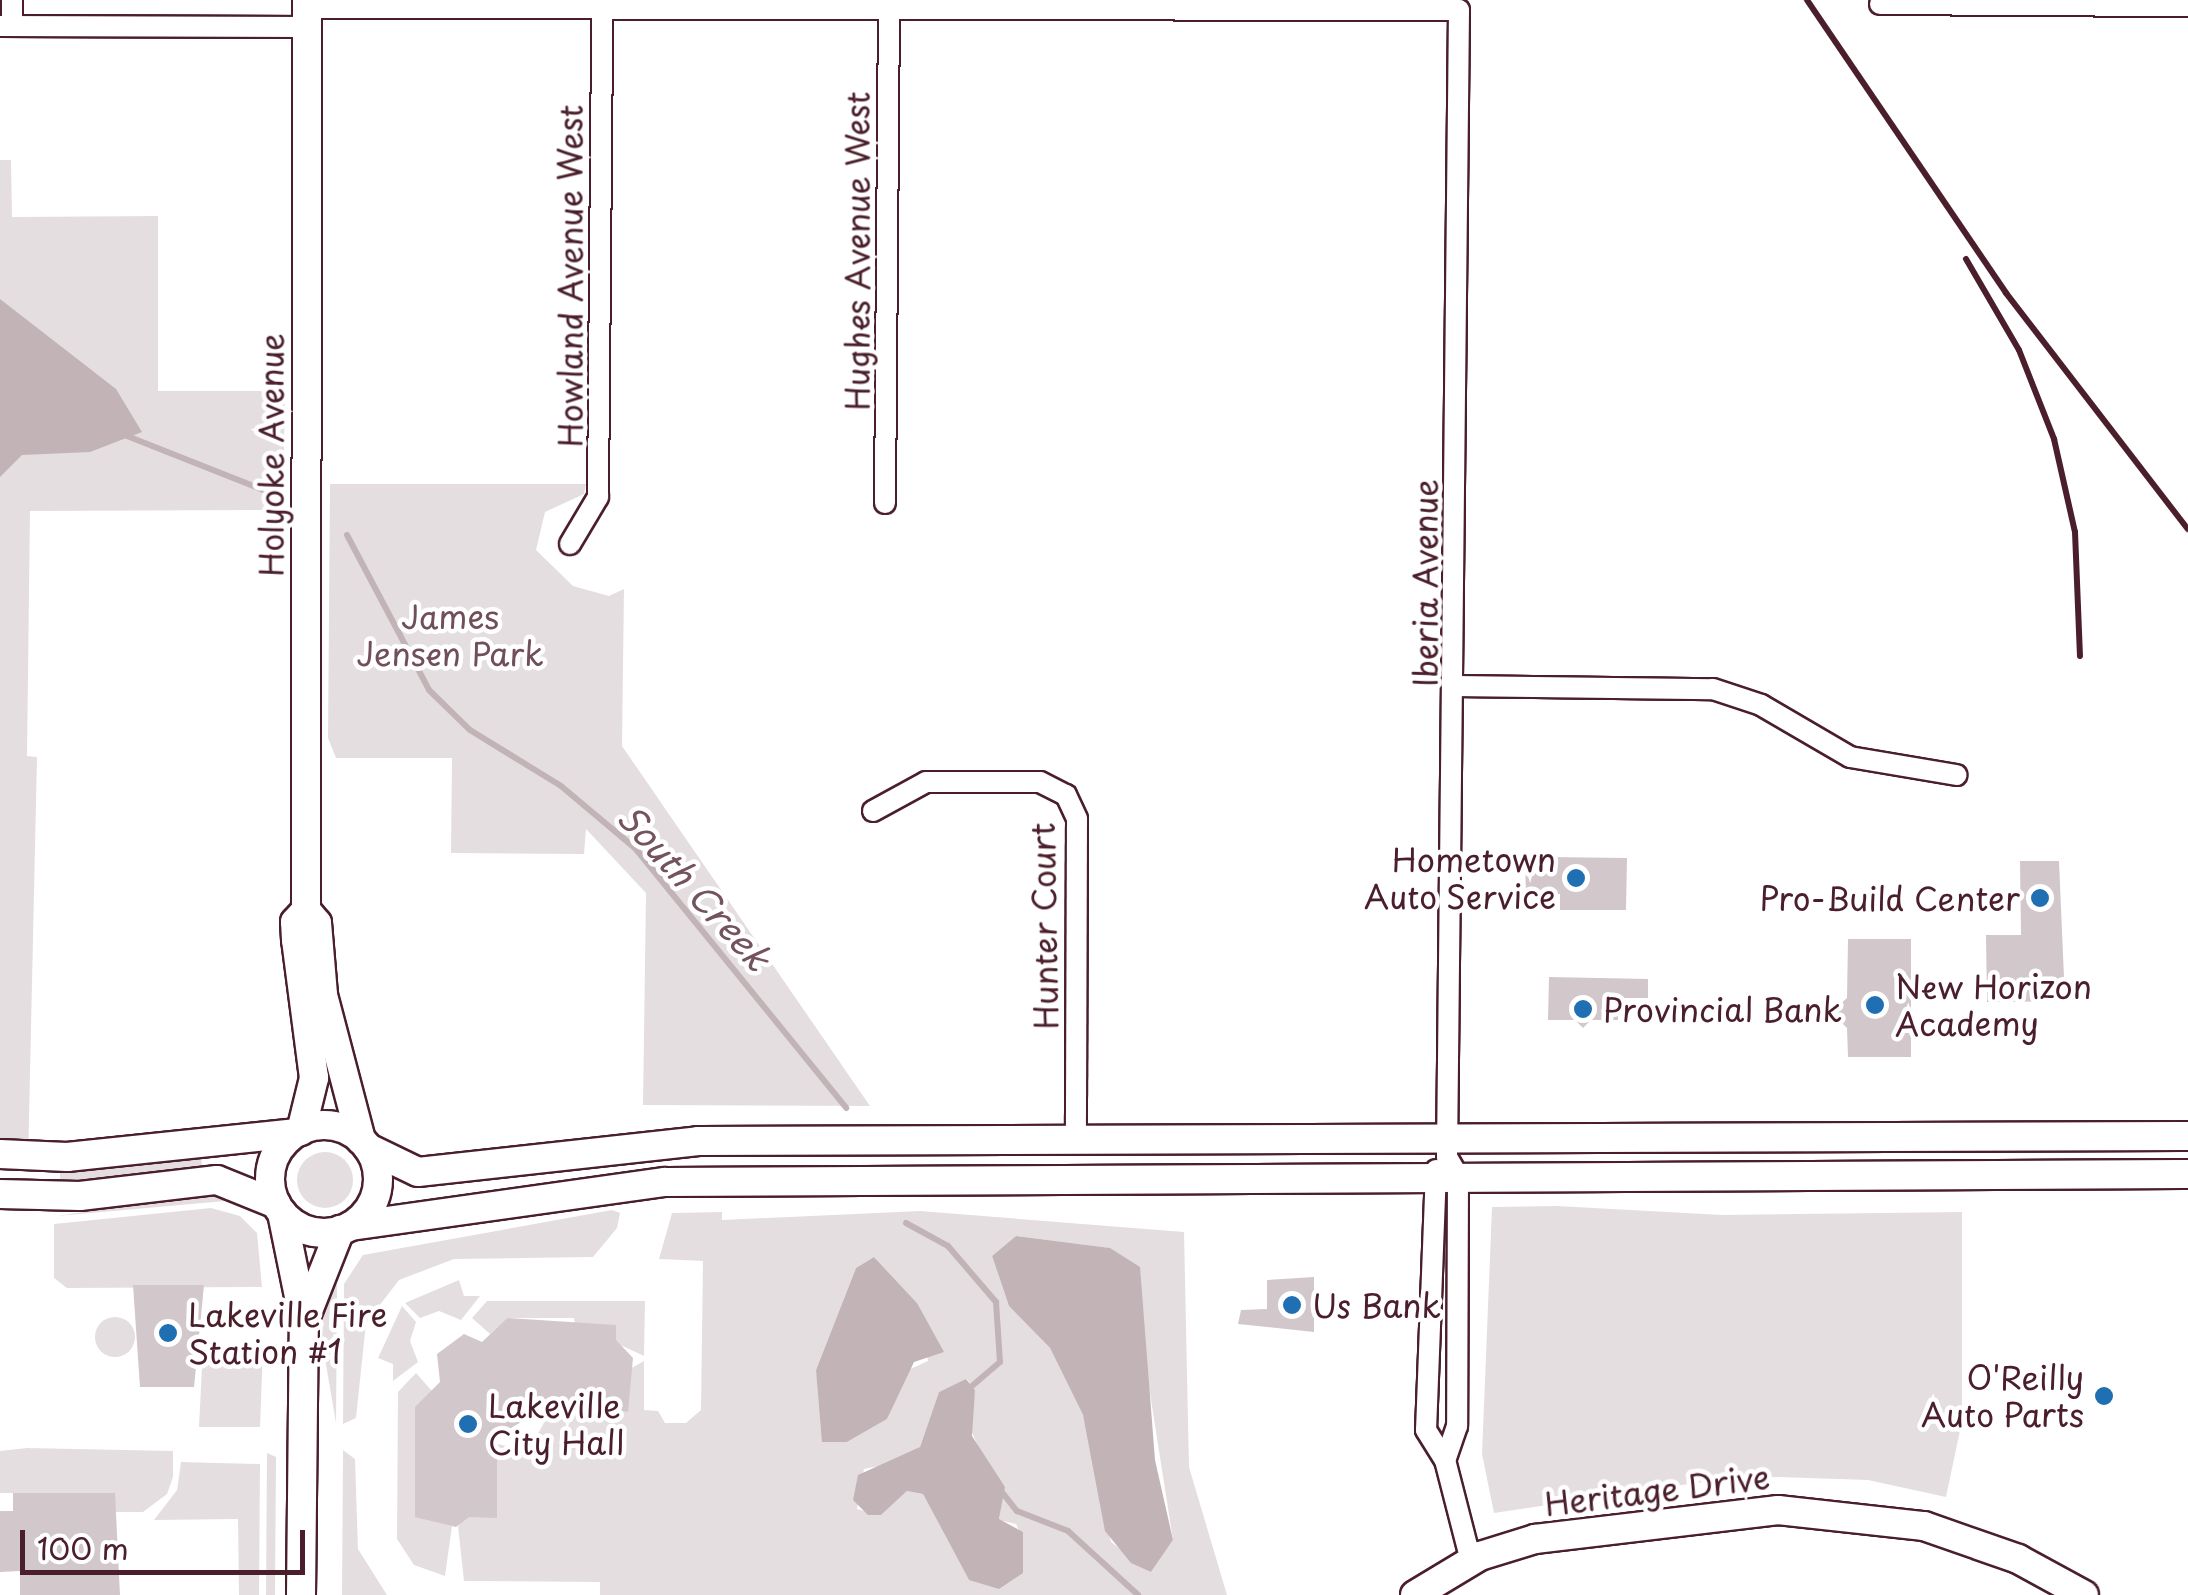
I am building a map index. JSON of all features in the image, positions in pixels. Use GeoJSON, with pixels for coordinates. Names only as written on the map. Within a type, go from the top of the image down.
{"type":"FeatureCollection","features":[{"type":"Feature","properties":{"kind":"main road","name":"Holyoke Avenue"},"geometry":{"type":"LineString","coordinates":[[307,12],[306,910],[317,923],[323,995],[364,1144]]}},
{"type":"Feature","properties":{"kind":"main road","name":"Holyoke Avenue"},"geometry":{"type":"LineString","coordinates":[[298,1132],[314,1078],[296,953],[295,922],[306,910]]}},
{"type":"Feature","properties":{"kind":"main road"},"geometry":{"type":"LineString","coordinates":[[0,1154],[67,1157],[298,1132],[327,1125],[418,1172],[640,1143],[1076,1140],[1446,1161],[2188,1174]]}},
{"type":"Feature","properties":{"kind":"main road"},"geometry":{"type":"LineString","coordinates":[[298,1132],[272,1165],[304,1321],[301,1595]]}},
{"type":"Feature","properties":{"kind":"main road"},"geometry":{"type":"LineString","coordinates":[[0,1194],[80,1196],[217,1180],[279,1208],[308,1230],[664,1182],[2188,1136]]}},
{"type":"Feature","properties":{"kind":"main road"},"geometry":{"type":"LineString","coordinates":[[304,1321],[345,1228],[377,1190],[364,1144]]}},
{"type":"Feature","properties":{"kind":"main road","name":"Heritage Drive"},"geometry":{"type":"LineString","coordinates":[[1415,1595],[1471,1561],[1514,1544],[1724,1512],[1824,1511],[1967,1539],[2084,1595]]}},
{"type":"Feature","properties":{"kind":"street"},"geometry":{"type":"LineString","coordinates":[[12,0],[6,26],[602,4],[1169,6]]}},
{"type":"Feature","properties":{"kind":"street","name":"Howland Avenue West"},"geometry":{"type":"LineString","coordinates":[[570,544],[598,498],[602,4]]}},
{"type":"Feature","properties":{"kind":"street"},"geometry":{"type":"LineString","coordinates":[[1880,4],[2188,6]]}},
{"type":"Feature","properties":{"kind":"street","name":"Hughes Avenue West"},"geometry":{"type":"LineString","coordinates":[[885,503],[889,6]]}},
{"type":"Feature","properties":{"kind":"street","name":"Iberia Avenue"},"geometry":{"type":"LineString","coordinates":[[1169,6],[1459,10],[1446,1161],[1426,1430],[1446,1460],[1471,1561]]}},
{"type":"Feature","properties":{"kind":"street"},"geometry":{"type":"LineString","coordinates":[[1454,686],[1713,689],[1761,705],[1850,757],[1956,775]]}},
{"type":"Feature","properties":{"kind":"street","name":"Hunter Court"},"geometry":{"type":"LineString","coordinates":[[873,811],[926,782],[1040,782],[1066,795],[1077,819],[1076,1140]]}},
{"type":"Feature","properties":{"kind":"street","name":"Iberia Avenue"},"geometry":{"type":"LineString","coordinates":[[1446,1161],[1458,1426],[1446,1460]]}},
{"type":"Feature","properties":{"kind":"green space"},"geometry":{"type":"Polygon","coordinates":[[[0,160],[11,160],[12,217],[158,216],[158,391],[285,391],[283,510],[30,511],[27,756],[37,757],[28,1165],[0,1164],[0,160]]]}},
{"type":"Feature","properties":{"kind":"green space","name":"James Jensen Park"},"geometry":{"type":"Polygon","coordinates":[[[330,484],[586,484],[584,494],[545,512],[536,550],[573,586],[609,596],[624,589],[622,746],[870,1106],[643,1105],[646,893],[586,829],[584,854],[451,853],[452,758],[336,758],[328,738],[330,484]]]}},
{"type":"Feature","properties":{"kind":"green space"},"geometry":{"type":"Polygon","coordinates":[[[325,1152],[345,1160],[353,1180],[345,1200],[325,1208],[305,1200],[297,1180],[305,1160],[325,1152]]]}},
{"type":"Feature","properties":{"kind":"green space"},"geometry":{"type":"Polygon","coordinates":[[[201,1155],[202,1167],[60,1183],[60,1171],[201,1155]]]}},
{"type":"Feature","properties":{"kind":"green space"},"geometry":{"type":"Polygon","coordinates":[[[209,1193],[230,1194],[225,1201],[57,1216],[209,1193]]]}},
{"type":"Feature","properties":{"kind":"green space"},"geometry":{"type":"Polygon","coordinates":[[[1557,1206],[1722,1215],[1962,1212],[1962,1421],[1946,1497],[1868,1480],[1743,1476],[1494,1513],[1482,1454],[1492,1207],[1557,1206]]]}},
{"type":"Feature","properties":{"kind":"green space"},"geometry":{"type":"Polygon","coordinates":[[[211,1208],[240,1216],[257,1233],[262,1287],[67,1288],[54,1278],[54,1224],[211,1208]]]}},
{"type":"Feature","properties":{"kind":"green space"},"geometry":{"type":"Polygon","coordinates":[[[612,1210],[620,1213],[617,1228],[593,1257],[454,1259],[399,1280],[366,1323],[356,1418],[343,1424],[344,1284],[363,1255],[612,1210]]]}},
{"type":"Feature","properties":{"kind":"green space"},"geometry":{"type":"Polygon","coordinates":[[[920,1211],[1184,1232],[1189,1467],[1227,1595],[600,1595],[600,1582],[464,1581],[458,1526],[465,1517],[497,1517],[497,1444],[516,1448],[535,1439],[545,1421],[542,1400],[628,1412],[628,1370],[644,1361],[644,1410],[658,1411],[665,1423],[686,1423],[701,1410],[703,1261],[659,1259],[672,1213],[722,1212],[722,1220],[920,1211]],[[1016,1236],[992,1256],[1009,1306],[1050,1348],[1083,1415],[1111,1542],[1151,1572],[1173,1540],[1149,1387],[1109,1248],[1016,1236]],[[874,1257],[856,1268],[816,1370],[827,1442],[847,1442],[887,1419],[908,1370],[928,1361],[917,1303],[874,1257]],[[967,1379],[939,1392],[920,1447],[899,1462],[864,1469],[857,1509],[881,1515],[907,1491],[923,1494],[969,1580],[1023,1539],[1016,1524],[999,1520],[1002,1500],[970,1428],[975,1390],[967,1379]]]}},
{"type":"Feature","properties":{"kind":"green space"},"geometry":{"type":"Polygon","coordinates":[[[459,1280],[464,1296],[480,1296],[461,1320],[439,1311],[420,1318],[405,1303],[459,1280]]]}},
{"type":"Feature","properties":{"kind":"green space"},"geometry":{"type":"Polygon","coordinates":[[[325,1281],[337,1285],[336,1423],[322,1341],[325,1281]]]}},
{"type":"Feature","properties":{"kind":"green space"},"geometry":{"type":"Polygon","coordinates":[[[487,1301],[645,1301],[644,1356],[616,1343],[615,1325],[575,1325],[574,1318],[507,1318],[490,1334],[472,1318],[487,1301]]]}},
{"type":"Feature","properties":{"kind":"green space"},"geometry":{"type":"Polygon","coordinates":[[[402,1306],[416,1322],[410,1341],[418,1362],[393,1381],[393,1364],[378,1358],[402,1306]]]}},
{"type":"Feature","properties":{"kind":"green space"},"geometry":{"type":"Polygon","coordinates":[[[115,1317],[129,1323],[135,1337],[129,1351],[115,1357],[101,1351],[95,1337],[101,1323],[115,1317]]]}},
{"type":"Feature","properties":{"kind":"green space"},"geometry":{"type":"Polygon","coordinates":[[[203,1347],[263,1349],[260,1427],[199,1427],[203,1347]]]}},
{"type":"Feature","properties":{"kind":"green space"},"geometry":{"type":"Polygon","coordinates":[[[416,1373],[432,1391],[415,1408],[415,1516],[452,1526],[445,1576],[414,1565],[397,1539],[398,1392],[416,1373]]]}},
{"type":"Feature","properties":{"kind":"green space"},"geometry":{"type":"Polygon","coordinates":[[[343,1450],[355,1459],[358,1549],[387,1595],[342,1595],[343,1450]]]}},
{"type":"Feature","properties":{"kind":"green space"},"geometry":{"type":"Polygon","coordinates":[[[0,1451],[173,1451],[173,1477],[167,1494],[143,1512],[115,1512],[114,1493],[0,1493],[0,1451]]]}},
{"type":"Feature","properties":{"kind":"green space"},"geometry":{"type":"Polygon","coordinates":[[[267,1453],[276,1457],[275,1595],[266,1595],[267,1453]]]}},
{"type":"Feature","properties":{"kind":"green space"},"geometry":{"type":"Polygon","coordinates":[[[181,1462],[260,1464],[259,1595],[239,1595],[238,1519],[154,1520],[177,1490],[181,1462]]]}},
{"type":"Feature","properties":{"kind":"shaded area"},"geometry":{"type":"Polygon","coordinates":[[[0,299],[116,389],[142,432],[90,452],[22,455],[0,477],[0,299]]]}},
{"type":"Feature","properties":{"kind":"shaded area"},"geometry":{"type":"Polygon","coordinates":[[[1016,1236],[1110,1248],[1140,1267],[1155,1460],[1173,1540],[1151,1572],[1131,1563],[1105,1531],[1083,1415],[1050,1348],[1009,1306],[992,1256],[1016,1236]]]}},
{"type":"Feature","properties":{"kind":"shaded area"},"geometry":{"type":"Polygon","coordinates":[[[874,1257],[917,1303],[944,1352],[914,1362],[887,1419],[847,1442],[822,1442],[816,1370],[856,1268],[874,1257]]]}},
{"type":"Feature","properties":{"kind":"shaded area"},"geometry":{"type":"Polygon","coordinates":[[[966,1379],[975,1390],[972,1436],[1005,1487],[999,1519],[1023,1532],[1023,1573],[999,1589],[969,1580],[923,1494],[907,1491],[881,1515],[868,1515],[853,1500],[858,1475],[920,1447],[939,1392],[966,1379]]]}},
{"type":"Feature","properties":{"kind":"building","name":"Hometown Auto Service"},"geometry":{"type":"Polygon","coordinates":[[[1548,857],[1627,858],[1626,910],[1560,910],[1560,894],[1526,894],[1525,863],[1548,857]]]}},
{"type":"Feature","properties":{"kind":"building","name":"Pro-Build Center"},"geometry":{"type":"Polygon","coordinates":[[[2020,861],[2059,861],[2065,1001],[1987,1002],[1986,935],[2021,935],[2020,861]]]}},
{"type":"Feature","properties":{"kind":"building","name":"New Horizon Academy"},"geometry":{"type":"Polygon","coordinates":[[[1848,939],[1911,939],[1911,1057],[1848,1057],[1847,1028],[1831,1012],[1847,998],[1848,939]]]}},
{"type":"Feature","properties":{"kind":"building","name":"Provincial Bank"},"geometry":{"type":"Polygon","coordinates":[[[1549,977],[1648,979],[1648,998],[1618,998],[1618,1020],[1591,1020],[1583,1028],[1575,1020],[1548,1020],[1549,977]]]}},
{"type":"Feature","properties":{"kind":"building","name":"Us Bank"},"geometry":{"type":"Polygon","coordinates":[[[1314,1277],[1314,1332],[1238,1324],[1241,1310],[1267,1309],[1267,1280],[1314,1277]]]}},
{"type":"Feature","properties":{"kind":"building","name":"Lakeville Fire Station #1"},"geometry":{"type":"Polygon","coordinates":[[[133,1285],[204,1285],[194,1387],[140,1387],[133,1285]]]}},
{"type":"Feature","properties":{"kind":"building","name":"Lakeville City Hall"},"geometry":{"type":"Polygon","coordinates":[[[507,1318],[616,1325],[616,1340],[633,1358],[628,1412],[533,1400],[523,1421],[497,1436],[497,1518],[469,1517],[456,1527],[415,1517],[415,1407],[440,1382],[437,1354],[464,1334],[482,1342],[507,1318]]]}},
{"type":"Feature","properties":{"kind":"building"},"geometry":{"type":"Polygon","coordinates":[[[13,1493],[115,1493],[120,1595],[20,1595],[20,1571],[0,1572],[0,1511],[13,1511],[13,1493]]]}},
{"type":"Feature","properties":{"kind":"waterway","name":"South Creek"},"geometry":{"type":"LineString","coordinates":[[127,436],[266,491]]}},
{"type":"Feature","properties":{"kind":"waterway","name":"South Creek"},"geometry":{"type":"LineString","coordinates":[[347,535],[429,690],[470,730],[561,786],[635,848],[846,1108]]}},
{"type":"Feature","properties":{"kind":"waterway","name":"South Creek"},"geometry":{"type":"LineString","coordinates":[[906,1223],[948,1246],[996,1302],[1000,1362],[966,1391]]}},
{"type":"Feature","properties":{"kind":"waterway","name":"South Creek"},"geometry":{"type":"LineString","coordinates":[[998,1487],[1017,1511],[1068,1531],[1138,1595]]}},
{"type":"Feature","properties":{"kind":"railway"},"geometry":{"type":"LineString","coordinates":[[1807,0],[2006,293],[2188,529]]}},
{"type":"Feature","properties":{"kind":"railway"},"geometry":{"type":"LineString","coordinates":[[1966,259],[2019,350],[2054,439],[2075,532],[2080,656]]}},
{"type":"Feature","properties":{"kind":"place","name":"Hometown Auto Service"},"geometry":{"type":"Point","coordinates":[1576,878]}},
{"type":"Feature","properties":{"kind":"place","name":"Pro-Build Center"},"geometry":{"type":"Point","coordinates":[2040,898]}},
{"type":"Feature","properties":{"kind":"place","name":"New Horizon Academy"},"geometry":{"type":"Point","coordinates":[1875,1005]}},
{"type":"Feature","properties":{"kind":"place","name":"Provincial Bank"},"geometry":{"type":"Point","coordinates":[1583,1009]}},
{"type":"Feature","properties":{"kind":"place","name":"Us Bank"},"geometry":{"type":"Point","coordinates":[1292,1305]}},
{"type":"Feature","properties":{"kind":"place","name":"Lakeville Fire Station #1"},"geometry":{"type":"Point","coordinates":[168,1333]}},
{"type":"Feature","properties":{"kind":"place","name":"O'Reilly Auto Parts"},"geometry":{"type":"Point","coordinates":[2104,1396]}},
{"type":"Feature","properties":{"kind":"place","name":"Lakeville City Hall"},"geometry":{"type":"Point","coordinates":[468,1424]}}]}
